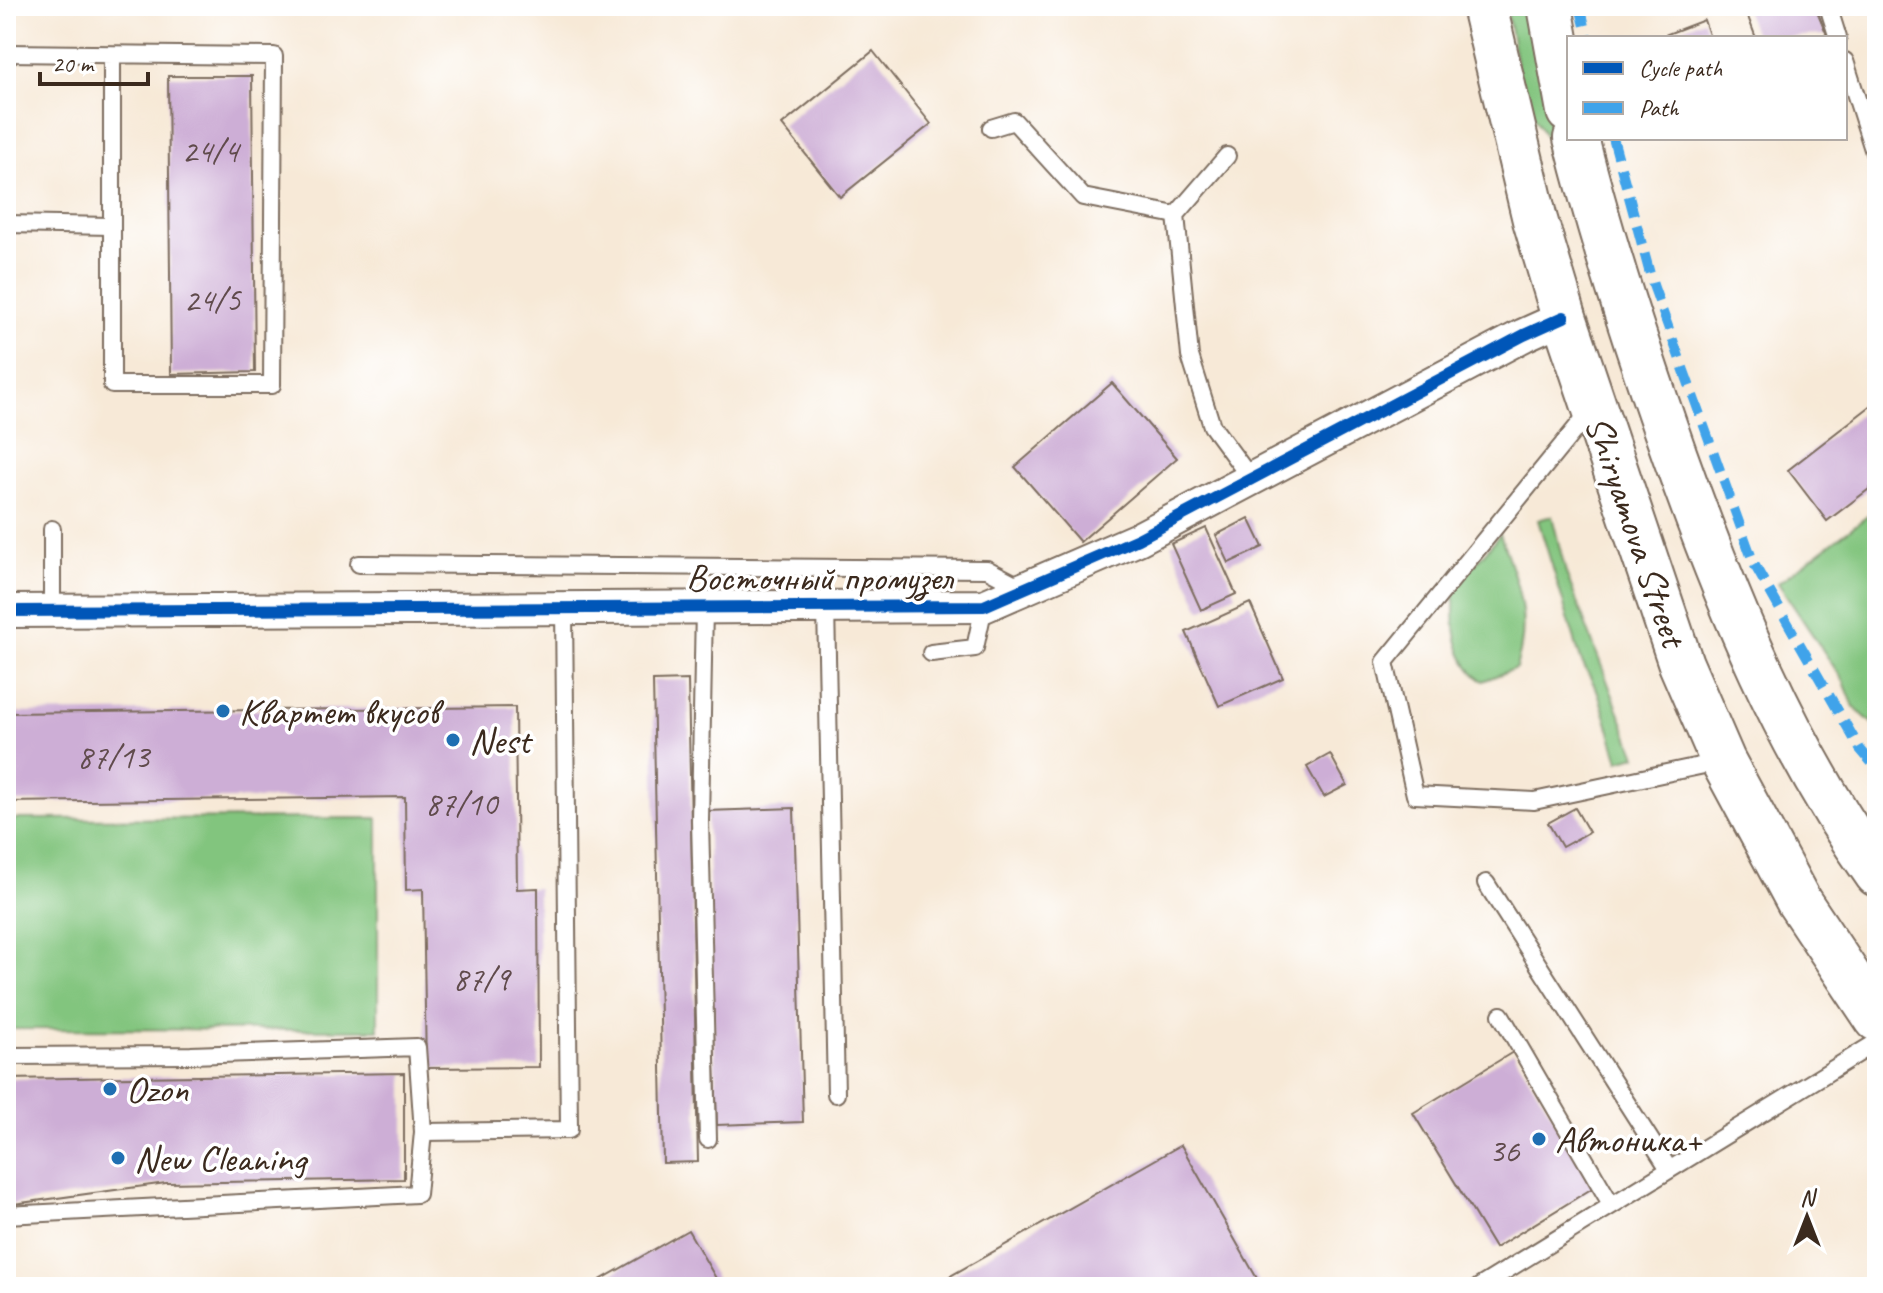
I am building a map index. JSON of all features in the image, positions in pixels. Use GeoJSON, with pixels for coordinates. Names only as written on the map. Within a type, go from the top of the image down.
{"type":"FeatureCollection","features":[{"type":"Feature","properties":{"kind":"main road","name":"Shiryamova Street"},"geometry":{"type":"LineString","coordinates":[[1484,6],[1535,220],[1564,317],[1681,664],[1723,761],[1799,902],[1877,1019]]}},
{"type":"Feature","properties":{"kind":"main road"},"geometry":{"type":"LineString","coordinates":[[1550,6],[1567,100]]}},
{"type":"Feature","properties":{"kind":"main road","name":"Shiryamova Street"},"geometry":{"type":"LineString","coordinates":[[1577,140],[1632,334],[1699,521],[1748,644],[1810,767],[1877,874]]}},
{"type":"Feature","properties":{"kind":"street","name":"Восточный промузел"},"geometry":{"type":"LineString","coordinates":[[6,611],[984,606],[1138,539],[1564,317]]}},
{"type":"Feature","properties":{"kind":"lane"},"geometry":{"type":"LineString","coordinates":[[1828,6],[1837,36]]}},
{"type":"Feature","properties":{"kind":"lane"},"geometry":{"type":"LineString","coordinates":[[6,53],[274,56],[272,385],[112,385],[112,56]]}},
{"type":"Feature","properties":{"kind":"lane"},"geometry":{"type":"LineString","coordinates":[[1847,67],[1877,162]]}},
{"type":"Feature","properties":{"kind":"lane"},"geometry":{"type":"LineString","coordinates":[[991,128],[1014,121],[1083,197],[1176,215]]}},
{"type":"Feature","properties":{"kind":"lane"},"geometry":{"type":"LineString","coordinates":[[1227,156],[1176,215],[1190,356],[1212,426],[1251,479]]}},
{"type":"Feature","properties":{"kind":"lane"},"geometry":{"type":"LineString","coordinates":[[6,224],[111,226]]}},
{"type":"Feature","properties":{"kind":"lane"},"geometry":{"type":"LineString","coordinates":[[1593,407],[1385,662],[1415,795],[1534,801],[1723,761]]}},
{"type":"Feature","properties":{"kind":"lane"},"geometry":{"type":"LineString","coordinates":[[52,529],[52,610]]}},
{"type":"Feature","properties":{"kind":"lane"},"geometry":{"type":"LineString","coordinates":[[359,564],[987,569],[1024,588]]}},
{"type":"Feature","properties":{"kind":"lane"},"geometry":{"type":"LineString","coordinates":[[931,653],[975,648],[984,606]]}},
{"type":"Feature","properties":{"kind":"lane"},"geometry":{"type":"LineString","coordinates":[[704,607],[700,821],[708,1139]]}},
{"type":"Feature","properties":{"kind":"lane"},"geometry":{"type":"LineString","coordinates":[[826,607],[836,1094]]}},
{"type":"Feature","properties":{"kind":"lane"},"geometry":{"type":"LineString","coordinates":[[423,1132],[569,1130],[564,608]]}},
{"type":"Feature","properties":{"kind":"lane"},"geometry":{"type":"LineString","coordinates":[[1486,883],[1669,1169]]}},
{"type":"Feature","properties":{"kind":"lane"},"geometry":{"type":"LineString","coordinates":[[1501,1015],[1611,1204]]}},
{"type":"Feature","properties":{"kind":"lane"},"geometry":{"type":"LineString","coordinates":[[1479,1287],[1877,1042]]}},
{"type":"Feature","properties":{"kind":"lane"},"geometry":{"type":"LineString","coordinates":[[6,1056],[191,1055],[417,1047],[423,1132],[417,1194],[6,1215]]}},
{"type":"Feature","properties":{"kind":"green space"},"geometry":{"type":"Polygon","coordinates":[[[1506,6],[1531,6],[1545,94],[1565,171],[1523,97],[1506,6]]]}},
{"type":"Feature","properties":{"kind":"green space"},"geometry":{"type":"Polygon","coordinates":[[[1877,509],[1877,728],[1854,707],[1844,682],[1778,583],[1877,509]]]}},
{"type":"Feature","properties":{"kind":"green space"},"geometry":{"type":"Polygon","coordinates":[[[1552,516],[1566,573],[1636,756],[1619,761],[1598,692],[1581,660],[1538,520],[1552,516]]]}},
{"type":"Feature","properties":{"kind":"green space"},"geometry":{"type":"Polygon","coordinates":[[[1500,534],[1520,600],[1521,650],[1516,668],[1483,681],[1466,663],[1457,639],[1455,588],[1500,534]]]}},
{"type":"Feature","properties":{"kind":"green space"},"geometry":{"type":"Polygon","coordinates":[[[378,818],[378,1030],[6,1029],[6,819],[378,818]]]}},
{"type":"Feature","properties":{"kind":"building"},"geometry":{"type":"Polygon","coordinates":[[[1744,6],[1815,6],[1827,35],[1803,36],[1755,36],[1744,6]]]}},
{"type":"Feature","properties":{"kind":"building"},"geometry":{"type":"Polygon","coordinates":[[[1704,20],[1709,36],[1662,36],[1704,20]]]}},
{"type":"Feature","properties":{"kind":"building"},"geometry":{"type":"Polygon","coordinates":[[[873,51],[931,124],[840,197],[782,125],[873,51]]]}},
{"type":"Feature","properties":{"kind":"building"},"geometry":{"type":"Polygon","coordinates":[[[168,76],[252,76],[255,372],[171,374],[168,76]]]}},
{"type":"Feature","properties":{"kind":"building"},"geometry":{"type":"Polygon","coordinates":[[[1112,383],[1177,458],[1080,542],[1015,467],[1112,383]]]}},
{"type":"Feature","properties":{"kind":"building"},"geometry":{"type":"Polygon","coordinates":[[[1877,401],[1877,483],[1827,521],[1788,470],[1877,401]]]}},
{"type":"Feature","properties":{"kind":"building"},"geometry":{"type":"Polygon","coordinates":[[[1249,518],[1263,547],[1229,563],[1216,535],[1249,518]]]}},
{"type":"Feature","properties":{"kind":"building"},"geometry":{"type":"Polygon","coordinates":[[[1206,528],[1236,594],[1201,610],[1171,544],[1206,528]]]}},
{"type":"Feature","properties":{"kind":"building"},"geometry":{"type":"Polygon","coordinates":[[[1250,603],[1283,678],[1219,706],[1186,632],[1250,603]]]}},
{"type":"Feature","properties":{"kind":"building"},"geometry":{"type":"Polygon","coordinates":[[[688,680],[698,1162],[663,1163],[653,681],[688,680]]]}},
{"type":"Feature","properties":{"kind":"building"},"geometry":{"type":"Polygon","coordinates":[[[515,707],[517,889],[538,888],[539,1067],[426,1068],[423,889],[406,890],[405,797],[6,802],[6,713],[515,707]]]}},
{"type":"Feature","properties":{"kind":"building"},"geometry":{"type":"Polygon","coordinates":[[[1330,754],[1347,785],[1324,797],[1307,767],[1330,754]]]}},
{"type":"Feature","properties":{"kind":"building"},"geometry":{"type":"Polygon","coordinates":[[[794,808],[803,1122],[717,1125],[707,811],[794,808]]]}},
{"type":"Feature","properties":{"kind":"building"},"geometry":{"type":"Polygon","coordinates":[[[1575,808],[1589,832],[1562,847],[1548,823],[1575,808]]]}},
{"type":"Feature","properties":{"kind":"building"},"geometry":{"type":"Polygon","coordinates":[[[1513,1052],[1596,1186],[1495,1248],[1413,1113],[1513,1052]]]}},
{"type":"Feature","properties":{"kind":"building"},"geometry":{"type":"Polygon","coordinates":[[[404,1073],[404,1179],[166,1183],[6,1205],[6,1079],[404,1073]]]}},
{"type":"Feature","properties":{"kind":"building"},"geometry":{"type":"Polygon","coordinates":[[[1181,1145],[1259,1282],[1251,1287],[952,1287],[947,1278],[1181,1145]]]}},
{"type":"Feature","properties":{"kind":"building"},"geometry":{"type":"Polygon","coordinates":[[[688,1230],[721,1287],[588,1287],[688,1230]]]}},
{"type":"Feature","properties":{"kind":"marked path"},"geometry":{"type":"LineString","coordinates":[[1580,6],[1588,36]]}},
{"type":"Feature","properties":{"kind":"marked path"},"geometry":{"type":"LineString","coordinates":[[1614,140],[1653,285],[1754,564],[1860,749],[1877,769]]}},
{"type":"Feature","properties":{"kind":"cycle path"},"geometry":{"type":"LineString","coordinates":[[6,611],[984,606],[1138,539],[1524,335],[1564,317]]}},
{"type":"Feature","properties":{"kind":"place","name":"Квартет вкусов"},"geometry":{"type":"Point","coordinates":[223,711]}},
{"type":"Feature","properties":{"kind":"place","name":"Nest"},"geometry":{"type":"Point","coordinates":[453,740]}},
{"type":"Feature","properties":{"kind":"place","name":"Ozon"},"geometry":{"type":"Point","coordinates":[110,1089]}},
{"type":"Feature","properties":{"kind":"place","name":"Автоника+"},"geometry":{"type":"Point","coordinates":[1539,1139]}},
{"type":"Feature","properties":{"kind":"place","name":"New Cleaning"},"geometry":{"type":"Point","coordinates":[118,1158]}}]}
